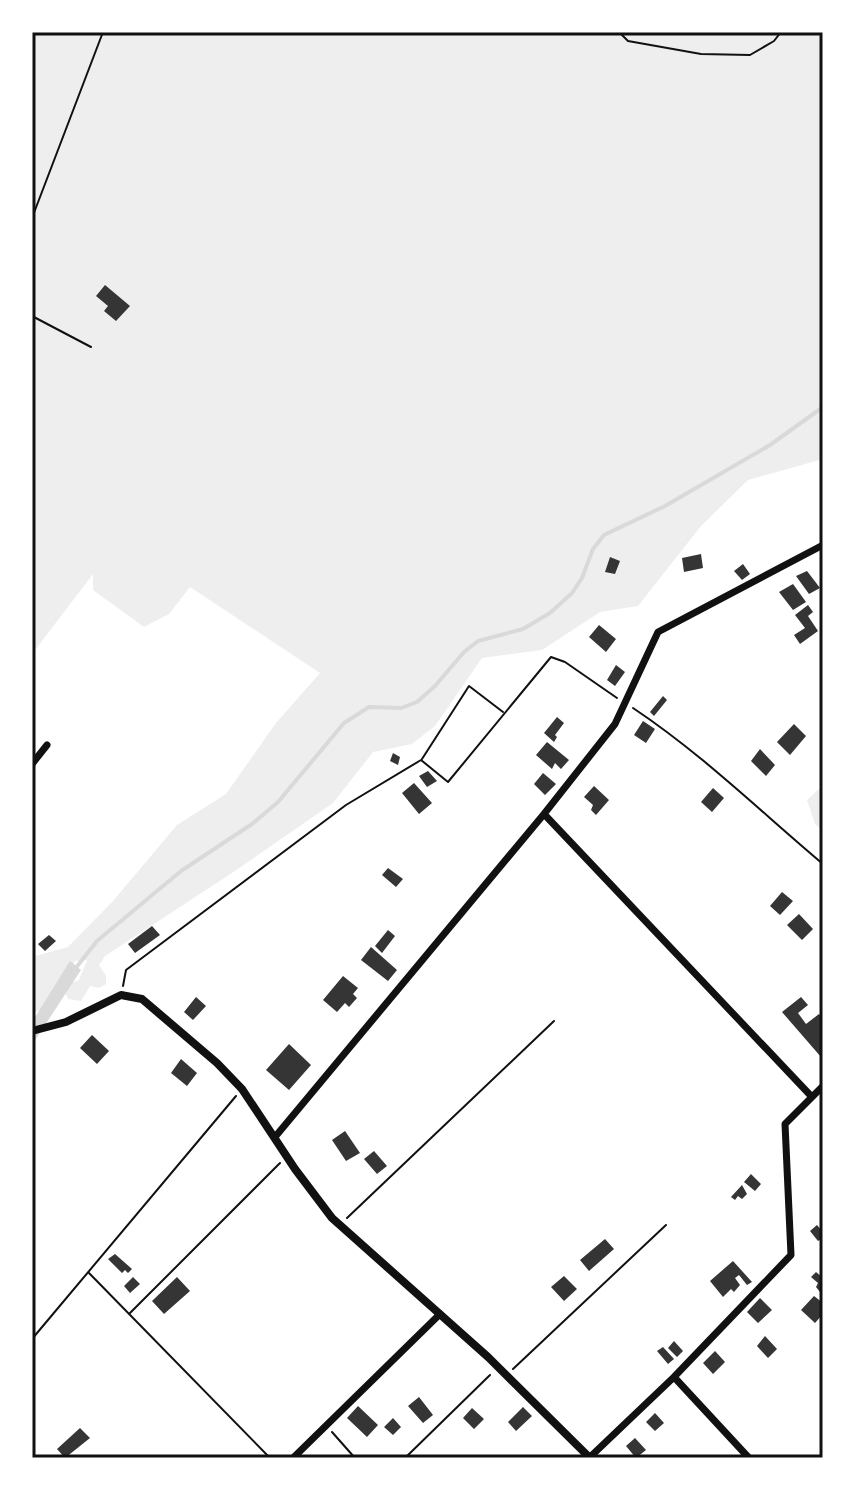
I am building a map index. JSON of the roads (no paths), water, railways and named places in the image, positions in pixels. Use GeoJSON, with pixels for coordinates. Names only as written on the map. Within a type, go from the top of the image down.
{"type":"FeatureCollection","features":[{"type":"Feature","properties":{"kind":"street"},"geometry":{"type":"LineString","coordinates":[[275,1137],[615,724],[658,632],[823,545]]}},
{"type":"Feature","properties":{"kind":"street"},"geometry":{"type":"LineString","coordinates":[[32,764],[47,745]]}},
{"type":"Feature","properties":{"kind":"street"},"geometry":{"type":"LineString","coordinates":[[544,814],[812,1097]]}},
{"type":"Feature","properties":{"kind":"street"},"geometry":{"type":"LineString","coordinates":[[32,1031],[66,1022],[121,995],[142,999],[217,1063],[242,1089],[287,1157],[340,1225],[498,1367],[589,1458],[674,1377],[791,1255],[785,1124],[823,1086]]}},
{"type":"Feature","properties":{"kind":"street"},"geometry":{"type":"LineString","coordinates":[[293,1458],[440,1314]]}},
{"type":"Feature","properties":{"kind":"street"},"geometry":{"type":"LineString","coordinates":[[674,1377],[749,1458]]}},
{"type":"Feature","properties":{"kind":"waterway"},"geometry":{"type":"LineString","coordinates":[[75,969],[97,941],[181,871],[252,824],[278,802],[344,723],[369,707],[401,708],[417,702],[478,641],[523,629],[550,613],[572,593],[582,578],[593,549],[604,535],[665,506],[770,445],[823,407]]}}]}
